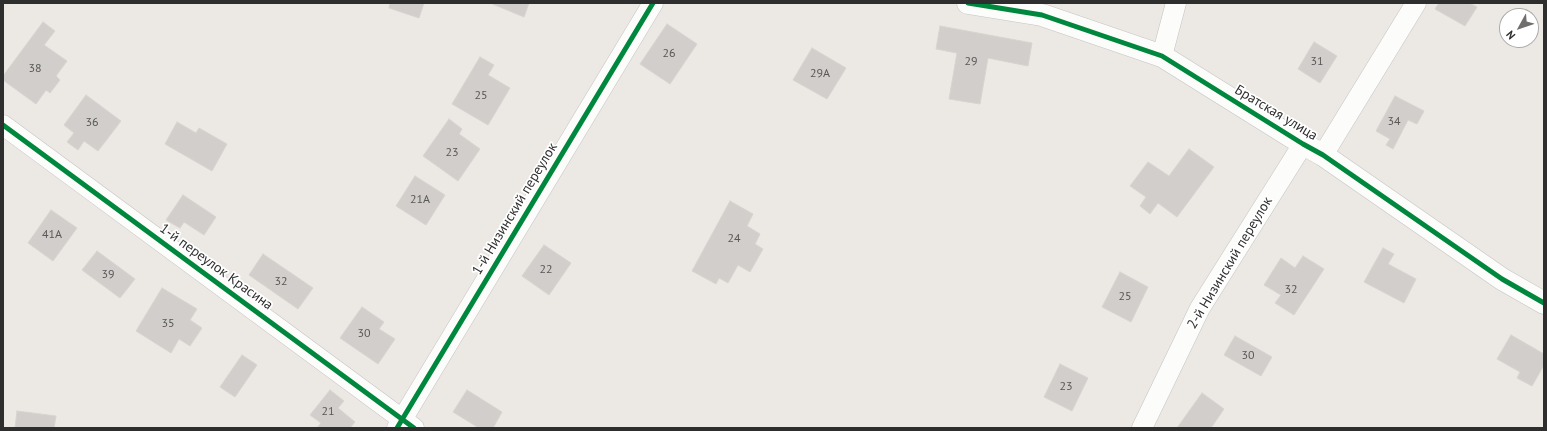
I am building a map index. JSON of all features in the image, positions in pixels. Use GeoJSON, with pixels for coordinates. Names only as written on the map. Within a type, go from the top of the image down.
{"type":"FeatureCollection","features":[{"type":"Feature","properties":{"kind":"street","name":"1-й Низинский переулок"},"geometry":{"type":"LineString","coordinates":[[404,425],[653,3]]}},
{"type":"Feature","properties":{"kind":"street","name":"Братская улица"},"geometry":{"type":"LineString","coordinates":[[968,3],[1042,16],[1162,56],[1323,155],[1502,279],[1544,303]]}},
{"type":"Feature","properties":{"kind":"street"},"geometry":{"type":"LineString","coordinates":[[1162,56],[1176,3]]}},
{"type":"Feature","properties":{"kind":"street"},"geometry":{"type":"LineString","coordinates":[[1323,155],[1416,3]]}},
{"type":"Feature","properties":{"kind":"street","name":"1-й переулок Красина"},"geometry":{"type":"LineString","coordinates":[[3,125],[404,425]]}},
{"type":"Feature","properties":{"kind":"street","name":"2-й Низинский переулок"},"geometry":{"type":"LineString","coordinates":[[1142,428],[1200,308],[1303,144]]}},
{"type":"Feature","properties":{"kind":"building"},"geometry":{"type":"Polygon","coordinates":[[[390,3],[424,3],[419,18],[389,8],[390,3]]]}},
{"type":"Feature","properties":{"kind":"building"},"geometry":{"type":"Polygon","coordinates":[[[490,3],[529,3],[524,17],[490,3]]]}},
{"type":"Feature","properties":{"kind":"building"},"geometry":{"type":"Polygon","coordinates":[[[1439,3],[1469,3],[1477,7],[1465,26],[1435,9],[1439,3]]]}},
{"type":"Feature","properties":{"kind":"building"},"geometry":{"type":"Polygon","coordinates":[[[43,22],[55,31],[44,45],[67,61],[56,76],[60,80],[50,93],[46,90],[36,104],[3,80],[3,76],[43,22]]]}},
{"type":"Feature","properties":{"kind":"building"},"geometry":{"type":"Polygon","coordinates":[[[667,24],[697,44],[670,84],[640,64],[667,24]]]}},
{"type":"Feature","properties":{"kind":"building"},"geometry":{"type":"Polygon","coordinates":[[[940,26],[1032,43],[1028,66],[988,58],[980,104],[949,99],[957,53],[936,49],[940,26]]]}},
{"type":"Feature","properties":{"kind":"building"},"geometry":{"type":"Polygon","coordinates":[[[1314,42],[1337,56],[1320,83],[1298,69],[1314,42]]]}},
{"type":"Feature","properties":{"kind":"building"},"geometry":{"type":"Polygon","coordinates":[[[812,48],[846,68],[827,99],[793,80],[812,48]]]}},
{"type":"Feature","properties":{"kind":"building"},"geometry":{"type":"Polygon","coordinates":[[[480,57],[494,65],[488,75],[510,88],[488,125],[452,104],[480,57]]]}},
{"type":"Feature","properties":{"kind":"building"},"geometry":{"type":"Polygon","coordinates":[[[86,95],[121,121],[98,151],[84,141],[78,150],[67,142],[74,133],[64,125],[86,95]]]}},
{"type":"Feature","properties":{"kind":"building"},"geometry":{"type":"Polygon","coordinates":[[[1395,96],[1424,111],[1417,124],[1408,120],[1393,149],[1386,145],[1390,139],[1376,131],[1395,96]]]}},
{"type":"Feature","properties":{"kind":"building"},"geometry":{"type":"Polygon","coordinates":[[[449,119],[462,129],[459,134],[480,149],[458,181],[423,156],[449,119]]]}},
{"type":"Feature","properties":{"kind":"building"},"geometry":{"type":"Polygon","coordinates":[[[177,122],[196,133],[199,128],[227,144],[212,171],[165,144],[177,122]]]}},
{"type":"Feature","properties":{"kind":"building"},"geometry":{"type":"Polygon","coordinates":[[[1189,149],[1214,167],[1177,217],[1158,203],[1150,214],[1140,206],[1146,197],[1130,186],[1148,162],[1169,176],[1189,149]]]}},
{"type":"Feature","properties":{"kind":"building"},"geometry":{"type":"Polygon","coordinates":[[[415,176],[445,195],[426,225],[396,206],[415,176]]]}},
{"type":"Feature","properties":{"kind":"building"},"geometry":{"type":"Polygon","coordinates":[[[183,195],[216,217],[204,235],[184,222],[180,228],[166,220],[183,195]]]}},
{"type":"Feature","properties":{"kind":"building"},"geometry":{"type":"Polygon","coordinates":[[[730,201],[753,214],[747,226],[760,234],[755,244],[763,249],[750,272],[738,265],[728,283],[719,278],[716,284],[692,271],[730,201]]]}},
{"type":"Feature","properties":{"kind":"building"},"geometry":{"type":"Polygon","coordinates":[[[51,210],[77,228],[53,261],[28,243],[51,210]]]}},
{"type":"Feature","properties":{"kind":"building"},"geometry":{"type":"Polygon","coordinates":[[[544,245],[571,263],[549,295],[522,276],[544,245]]]}},
{"type":"Feature","properties":{"kind":"building"},"geometry":{"type":"Polygon","coordinates":[[[1383,248],[1394,254],[1388,264],[1416,279],[1404,303],[1364,282],[1383,248]]]}},
{"type":"Feature","properties":{"kind":"building"},"geometry":{"type":"Polygon","coordinates":[[[97,251],[135,279],[120,298],[82,270],[97,251]]]}},
{"type":"Feature","properties":{"kind":"building"},"geometry":{"type":"Polygon","coordinates":[[[263,254],[313,288],[298,309],[249,275],[263,254]]]}},
{"type":"Feature","properties":{"kind":"building"},"geometry":{"type":"Polygon","coordinates":[[[1303,256],[1324,269],[1294,315],[1275,303],[1281,295],[1264,285],[1281,258],[1295,268],[1303,256]]]}},
{"type":"Feature","properties":{"kind":"building"},"geometry":{"type":"Polygon","coordinates":[[[1120,272],[1148,287],[1131,322],[1102,307],[1120,272]]]}},
{"type":"Feature","properties":{"kind":"building"},"geometry":{"type":"Polygon","coordinates":[[[162,288],[197,309],[190,320],[202,328],[190,346],[179,339],[171,353],[136,331],[162,288]]]}},
{"type":"Feature","properties":{"kind":"building"},"geometry":{"type":"Polygon","coordinates":[[[362,307],[384,322],[379,329],[395,339],[378,364],[340,338],[362,307]]]}},
{"type":"Feature","properties":{"kind":"building"},"geometry":{"type":"Polygon","coordinates":[[[1511,335],[1544,354],[1544,365],[1532,386],[1517,378],[1520,372],[1497,359],[1511,335]]]}},
{"type":"Feature","properties":{"kind":"building"},"geometry":{"type":"Polygon","coordinates":[[[1235,336],[1272,357],[1261,376],[1224,355],[1235,336]]]}},
{"type":"Feature","properties":{"kind":"building"},"geometry":{"type":"Polygon","coordinates":[[[242,355],[257,365],[235,397],[220,387],[242,355]]]}},
{"type":"Feature","properties":{"kind":"building"},"geometry":{"type":"Polygon","coordinates":[[[1060,364],[1088,378],[1072,411],[1044,397],[1060,364]]]}},
{"type":"Feature","properties":{"kind":"building"},"geometry":{"type":"Polygon","coordinates":[[[330,390],[344,401],[338,408],[355,422],[350,428],[317,428],[321,423],[310,415],[330,390]]]}},
{"type":"Feature","properties":{"kind":"building"},"geometry":{"type":"Polygon","coordinates":[[[467,390],[502,412],[493,428],[479,428],[453,412],[467,390]]]}},
{"type":"Feature","properties":{"kind":"building"},"geometry":{"type":"Polygon","coordinates":[[[1202,393],[1224,409],[1211,428],[1177,428],[1202,393]]]}},
{"type":"Feature","properties":{"kind":"building"},"geometry":{"type":"Polygon","coordinates":[[[17,411],[56,416],[54,428],[15,428],[17,411]]]}},
{"type":"Feature","properties":{"kind":"cycle path"},"geometry":{"type":"LineString","coordinates":[[397,428],[653,3]]}},
{"type":"Feature","properties":{"kind":"cycle path"},"geometry":{"type":"LineString","coordinates":[[968,3],[1042,15],[1162,56],[1323,155],[1502,279],[1544,303]]}},
{"type":"Feature","properties":{"kind":"cycle path"},"geometry":{"type":"LineString","coordinates":[[3,125],[414,428]]}}]}
